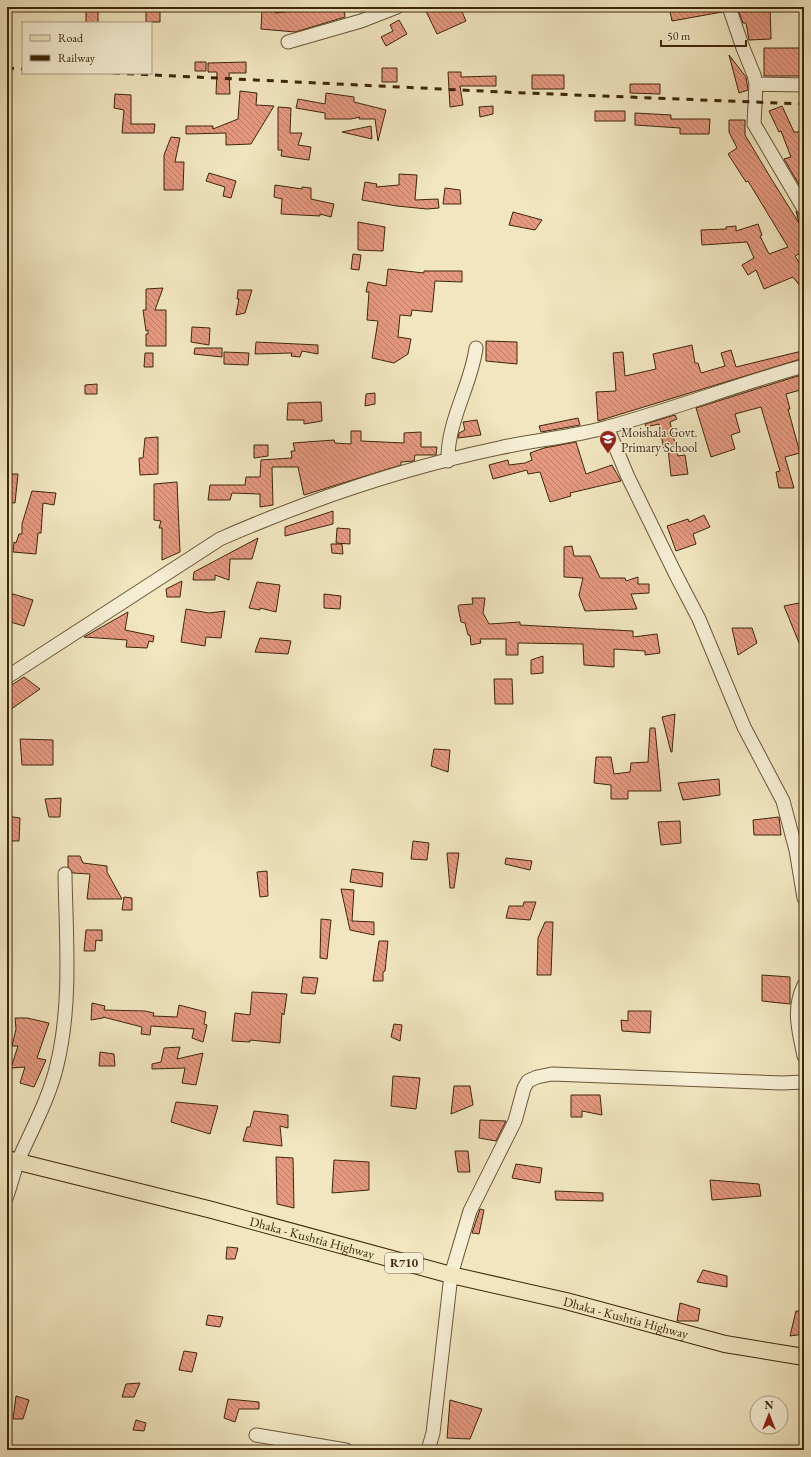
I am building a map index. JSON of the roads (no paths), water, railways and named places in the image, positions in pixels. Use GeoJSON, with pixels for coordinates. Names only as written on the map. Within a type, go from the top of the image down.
{"type":"FeatureCollection","features":[{"type":"Feature","properties":{"kind":"main road","name":"Dhaka - Kushtia Highway"},"geometry":{"type":"LineString","coordinates":[[12,1161],[212,1210],[452,1275],[566,1301],[725,1344],[804,1356]]}},
{"type":"Feature","properties":{"kind":"street"},"geometry":{"type":"LineString","coordinates":[[288,42],[361,20],[397,7]]}},
{"type":"Feature","properties":{"kind":"street"},"geometry":{"type":"LineString","coordinates":[[729,7],[756,84],[754,124],[804,209]]}},
{"type":"Feature","properties":{"kind":"street"},"geometry":{"type":"LineString","coordinates":[[756,84],[804,85]]}},
{"type":"Feature","properties":{"kind":"street"},"geometry":{"type":"LineString","coordinates":[[448,461],[450,435],[471,372],[476,348]]}},
{"type":"Feature","properties":{"kind":"street"},"geometry":{"type":"LineString","coordinates":[[7,677],[220,539],[323,497],[498,448],[607,427],[804,366]]}},
{"type":"Feature","properties":{"kind":"street"},"geometry":{"type":"LineString","coordinates":[[607,427],[634,491],[700,619],[744,727],[783,801],[800,850],[804,898]]}},
{"type":"Feature","properties":{"kind":"street"},"geometry":{"type":"LineString","coordinates":[[7,1196],[12,1161],[35,1126],[52,1082],[61,1046],[64,1021],[66,955],[65,874]]}},
{"type":"Feature","properties":{"kind":"street"},"geometry":{"type":"LineString","coordinates":[[804,985],[798,1000],[796,1021],[804,1056]]}},
{"type":"Feature","properties":{"kind":"street"},"geometry":{"type":"LineString","coordinates":[[428,1450],[433,1433],[452,1275],[470,1211],[515,1121],[524,1088],[528,1081],[537,1077],[552,1074],[775,1083],[804,1082]]}},
{"type":"Feature","properties":{"kind":"street"},"geometry":{"type":"LineString","coordinates":[[256,1436],[346,1450]]}},
{"type":"Feature","properties":{"kind":"railway"},"geometry":{"type":"LineString","coordinates":[[7,68],[22,69]]}},
{"type":"Feature","properties":{"kind":"railway"},"geometry":{"type":"LineString","coordinates":[[133,74],[502,92],[804,104]]}},
{"type":"Feature","properties":{"kind":"place","name":"Moishala Govt. Primary School"},"geometry":{"type":"Point","coordinates":[608,454]}}]}
